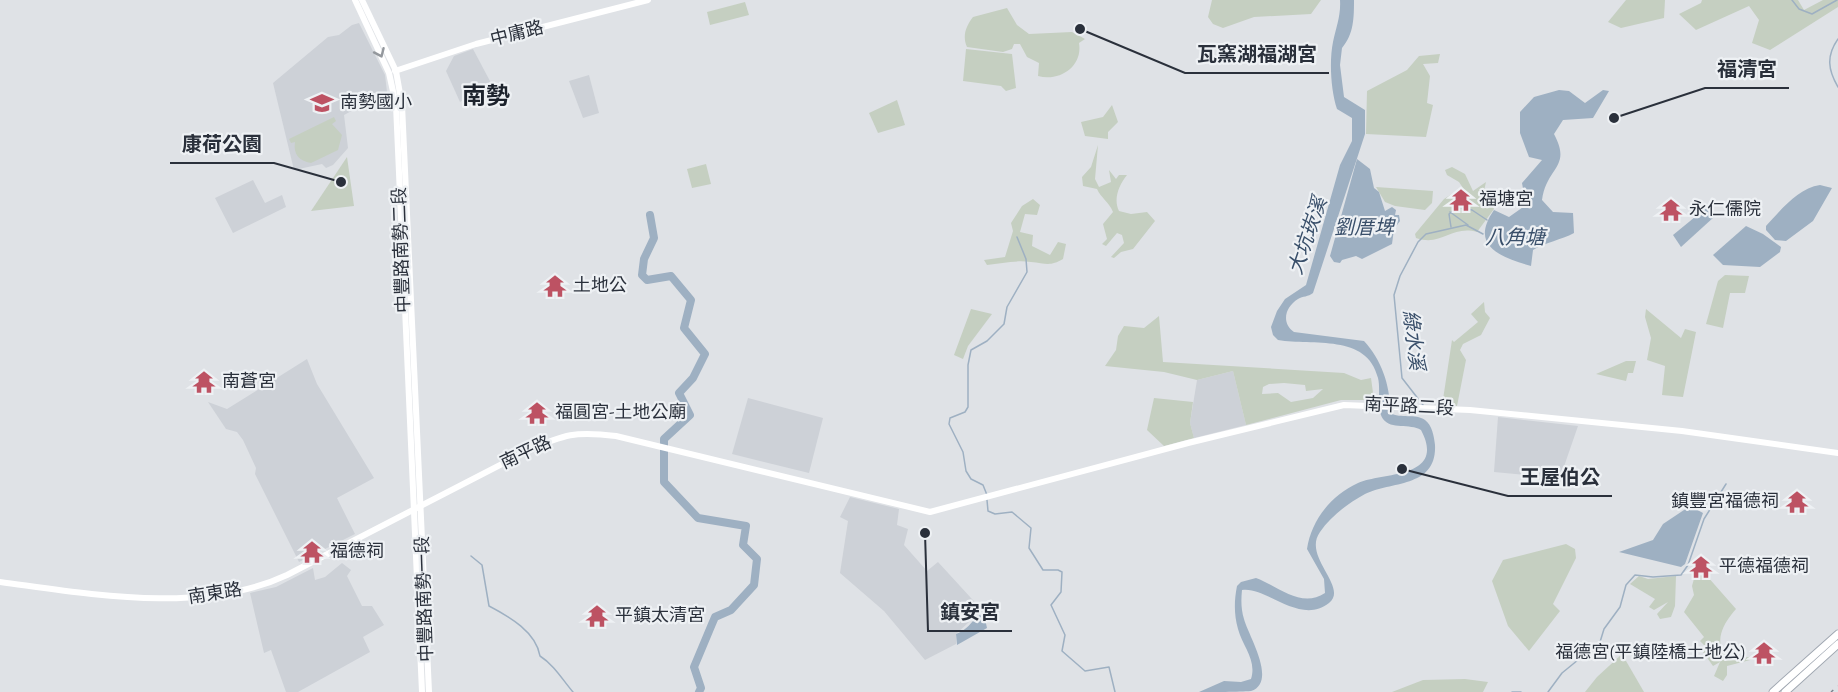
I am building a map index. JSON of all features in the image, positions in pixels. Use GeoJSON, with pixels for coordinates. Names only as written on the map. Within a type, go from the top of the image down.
{"type":"FeatureCollection","features":[{"type":"Feature","properties":{"kind":"main road"},"geometry":{"type":"LineString","coordinates":[[1785,692],[1803,669],[1838,634]]}},
{"type":"Feature","properties":{"kind":"main road"},"geometry":{"type":"LineString","coordinates":[[1773,692],[1838,644]]}},
{"type":"Feature","properties":{"kind":"street","name":"中豐路南勢二段"},"geometry":{"type":"LineString","coordinates":[[355,0],[389,73],[396,105],[413,509]]}},
{"type":"Feature","properties":{"kind":"street","name":"中豐路南勢二段"},"geometry":{"type":"LineString","coordinates":[[362,0],[396,71],[402,105],[421,505]]}},
{"type":"Feature","properties":{"kind":"street","name":"中庸路"},"geometry":{"type":"LineString","coordinates":[[389,73],[476,44],[648,0]]}},
{"type":"Feature","properties":{"kind":"street","name":"南平路二段"},"geometry":{"type":"LineString","coordinates":[[847,493],[930,512],[1344,405],[1470,410],[1671,430],[1838,453]]}},
{"type":"Feature","properties":{"kind":"street","name":"南平路"},"geometry":{"type":"LineString","coordinates":[[413,509],[527,451],[566,435],[585,432],[648,444],[847,493]]}},
{"type":"Feature","properties":{"kind":"street","name":"中豐路南勢一段"},"geometry":{"type":"LineString","coordinates":[[421,505],[429,692]]}},
{"type":"Feature","properties":{"kind":"street","name":"中豐路南勢一段"},"geometry":{"type":"LineString","coordinates":[[413,509],[422,692]]}},
{"type":"Feature","properties":{"kind":"street","name":"南東路"},"geometry":{"type":"LineString","coordinates":[[0,582],[75,592],[188,599],[272,582],[413,509]]}},
{"type":"Feature","properties":{"kind":"shaded area","name":"南勢國小"},"geometry":{"type":"Polygon","coordinates":[[[359,23],[385,75],[387,92],[344,115],[348,148],[333,165],[326,168],[322,164],[294,170],[273,83],[328,37],[339,35],[352,25],[359,23]]]}},
{"type":"Feature","properties":{"kind":"shaded area"},"geometry":{"type":"Polygon","coordinates":[[[473,49],[491,83],[460,102],[446,71],[454,56],[473,49]]]}},
{"type":"Feature","properties":{"kind":"shaded area"},"geometry":{"type":"Polygon","coordinates":[[[589,75],[599,113],[583,118],[569,81],[589,75]]]}},
{"type":"Feature","properties":{"kind":"shaded area"},"geometry":{"type":"Polygon","coordinates":[[[253,180],[265,203],[282,195],[286,207],[233,233],[215,198],[253,180]]]}},
{"type":"Feature","properties":{"kind":"shaded area"},"geometry":{"type":"Polygon","coordinates":[[[307,359],[317,384],[374,478],[337,498],[355,534],[299,562],[255,474],[256,468],[243,440],[237,432],[226,429],[208,402],[227,409],[307,359]]]}},
{"type":"Feature","properties":{"kind":"shaded area"},"geometry":{"type":"Polygon","coordinates":[[[1233,371],[1246,425],[1194,438],[1190,423],[1197,380],[1233,371]]]}},
{"type":"Feature","properties":{"kind":"shaded area"},"geometry":{"type":"Polygon","coordinates":[[[748,398],[823,418],[809,473],[732,454],[748,398]]]}},
{"type":"Feature","properties":{"kind":"shaded area"},"geometry":{"type":"Polygon","coordinates":[[[1498,417],[1578,426],[1560,478],[1494,472],[1498,417]]]}},
{"type":"Feature","properties":{"kind":"shaded area"},"geometry":{"type":"Polygon","coordinates":[[[850,497],[899,509],[897,525],[908,529],[904,545],[927,571],[938,562],[982,610],[956,634],[956,644],[925,660],[884,611],[840,573],[848,521],[840,517],[850,497]]]}},
{"type":"Feature","properties":{"kind":"shaded area"},"geometry":{"type":"Polygon","coordinates":[[[342,563],[351,570],[347,576],[362,606],[372,606],[384,625],[363,637],[370,652],[298,692],[286,692],[271,650],[264,653],[250,593],[276,587],[313,568],[315,580],[325,577],[342,563]]]}},
{"type":"Feature","properties":{"kind":"green space"},"geometry":{"type":"Polygon","coordinates":[[[1212,0],[1321,0],[1311,14],[1254,17],[1223,28],[1213,24],[1208,17],[1212,0]]]}},
{"type":"Feature","properties":{"kind":"green space"},"geometry":{"type":"Polygon","coordinates":[[[1626,0],[1665,0],[1664,18],[1621,28],[1608,22],[1626,0]]]}},
{"type":"Feature","properties":{"kind":"green space"},"geometry":{"type":"Polygon","coordinates":[[[1702,0],[1798,0],[1804,10],[1823,0],[1838,0],[1838,7],[1770,50],[1752,43],[1759,20],[1749,6],[1696,30],[1679,14],[1701,3],[1702,0]]]}},
{"type":"Feature","properties":{"kind":"green space"},"geometry":{"type":"Polygon","coordinates":[[[745,2],[749,15],[710,25],[707,12],[745,2]]]}},
{"type":"Feature","properties":{"kind":"green space"},"geometry":{"type":"Polygon","coordinates":[[[1007,8],[1017,25],[1029,34],[1072,32],[1085,39],[1079,43],[1074,65],[1054,77],[1038,76],[1039,63],[1027,57],[1020,44],[1014,44],[1012,49],[1003,52],[967,47],[966,31],[973,17],[1007,8]]]}},
{"type":"Feature","properties":{"kind":"green space"},"geometry":{"type":"Polygon","coordinates":[[[966,49],[1012,54],[1016,88],[1006,91],[1001,86],[963,81],[966,49]]]}},
{"type":"Feature","properties":{"kind":"green space"},"geometry":{"type":"Polygon","coordinates":[[[1440,54],[1438,63],[1423,64],[1430,76],[1427,103],[1433,105],[1426,137],[1366,134],[1367,91],[1407,70],[1419,56],[1440,54]]]}},
{"type":"Feature","properties":{"kind":"green space"},"geometry":{"type":"Polygon","coordinates":[[[897,100],[905,125],[878,133],[869,113],[897,100]]]}},
{"type":"Feature","properties":{"kind":"green space"},"geometry":{"type":"Polygon","coordinates":[[[1112,105],[1118,122],[1108,132],[1108,139],[1085,136],[1081,122],[1103,117],[1112,105]]]}},
{"type":"Feature","properties":{"kind":"green space"},"geometry":{"type":"Polygon","coordinates":[[[334,117],[336,121],[332,124],[342,135],[338,150],[311,163],[300,159],[295,150],[295,142],[291,143],[289,139],[334,117]]]}},
{"type":"Feature","properties":{"kind":"green space"},"geometry":{"type":"Polygon","coordinates":[[[1098,145],[1095,179],[1099,187],[1111,182],[1109,170],[1116,179],[1119,175],[1127,175],[1118,192],[1119,211],[1131,214],[1147,212],[1155,221],[1133,249],[1121,252],[1114,258],[1111,257],[1124,243],[1122,235],[1117,233],[1106,246],[1102,244],[1107,239],[1103,224],[1113,212],[1097,189],[1083,186],[1082,177],[1091,167],[1098,145]]]}},
{"type":"Feature","properties":{"kind":"green space"},"geometry":{"type":"Polygon","coordinates":[[[347,157],[354,206],[311,211],[347,157]]]}},
{"type":"Feature","properties":{"kind":"green space"},"geometry":{"type":"Polygon","coordinates":[[[706,164],[711,184],[692,188],[687,169],[706,164]]]}},
{"type":"Feature","properties":{"kind":"green space"},"geometry":{"type":"Polygon","coordinates":[[[1452,167],[1465,174],[1473,191],[1486,182],[1484,191],[1494,209],[1477,232],[1460,231],[1433,240],[1416,238],[1415,234],[1444,199],[1455,192],[1462,196],[1467,194],[1459,182],[1447,175],[1445,170],[1452,167]]]}},
{"type":"Feature","properties":{"kind":"green space"},"geometry":{"type":"Polygon","coordinates":[[[1376,187],[1433,191],[1432,203],[1425,210],[1395,206],[1385,202],[1376,187]]]}},
{"type":"Feature","properties":{"kind":"green space"},"geometry":{"type":"Polygon","coordinates":[[[1033,199],[1040,205],[1037,215],[1025,214],[1020,232],[1033,235],[1032,246],[1050,255],[1058,242],[1066,244],[1063,259],[1051,264],[1020,261],[987,265],[984,260],[1005,257],[1013,231],[1011,223],[1022,206],[1033,199]]]}},
{"type":"Feature","properties":{"kind":"green space"},"geometry":{"type":"Polygon","coordinates":[[[1725,275],[1749,276],[1745,293],[1730,293],[1723,328],[1706,324],[1718,281],[1725,275]]]}},
{"type":"Feature","properties":{"kind":"green space"},"geometry":{"type":"Polygon","coordinates":[[[1484,302],[1485,312],[1490,318],[1481,335],[1463,344],[1460,350],[1466,360],[1457,406],[1442,406],[1452,340],[1454,342],[1478,322],[1471,314],[1484,302]]]}},
{"type":"Feature","properties":{"kind":"green space"},"geometry":{"type":"Polygon","coordinates":[[[971,309],[992,314],[968,346],[963,359],[954,355],[971,309]]]}},
{"type":"Feature","properties":{"kind":"green space"},"geometry":{"type":"Polygon","coordinates":[[[1646,309],[1681,338],[1685,329],[1696,332],[1683,397],[1662,395],[1665,366],[1647,360],[1651,338],[1645,317],[1646,309]]]}},
{"type":"Feature","properties":{"kind":"green space"},"geometry":{"type":"Polygon","coordinates":[[[1159,316],[1163,362],[1344,373],[1361,380],[1371,378],[1374,400],[1341,400],[1246,425],[1233,371],[1197,380],[1164,372],[1105,366],[1116,350],[1118,336],[1124,326],[1144,328],[1159,316]],[[1269,384],[1263,387],[1262,394],[1278,393],[1291,402],[1313,398],[1323,389],[1306,391],[1305,385],[1269,384]]]}},
{"type":"Feature","properties":{"kind":"green space"},"geometry":{"type":"Polygon","coordinates":[[[1626,361],[1636,361],[1633,373],[1628,373],[1626,381],[1596,374],[1626,361]]]}},
{"type":"Feature","properties":{"kind":"green space"},"geometry":{"type":"Polygon","coordinates":[[[1154,398],[1193,402],[1190,423],[1194,438],[1164,446],[1147,430],[1154,398]]]}},
{"type":"Feature","properties":{"kind":"green space"},"geometry":{"type":"Polygon","coordinates":[[[1566,544],[1575,549],[1576,558],[1553,604],[1560,611],[1529,651],[1508,626],[1492,581],[1503,560],[1566,544]]]}},
{"type":"Feature","properties":{"kind":"green space"},"geometry":{"type":"Polygon","coordinates":[[[1695,575],[1707,576],[1736,609],[1727,621],[1720,640],[1721,647],[1729,660],[1755,656],[1754,659],[1727,666],[1727,675],[1723,681],[1714,676],[1720,662],[1713,666],[1703,652],[1706,647],[1700,641],[1704,637],[1684,612],[1694,595],[1692,586],[1695,575]]]}},
{"type":"Feature","properties":{"kind":"green space"},"geometry":{"type":"Polygon","coordinates":[[[1639,576],[1648,579],[1676,576],[1675,606],[1671,617],[1660,619],[1657,614],[1668,602],[1654,610],[1649,607],[1655,599],[1630,584],[1639,576]]]}},
{"type":"Feature","properties":{"kind":"green space"},"geometry":{"type":"Polygon","coordinates":[[[1622,654],[1644,692],[1585,692],[1597,677],[1622,654]]]}},
{"type":"Feature","properties":{"kind":"green space"},"geometry":{"type":"Polygon","coordinates":[[[1465,679],[1488,682],[1483,692],[1392,692],[1423,680],[1465,679]]]}},
{"type":"Feature","properties":{"kind":"water"},"geometry":{"type":"Polygon","coordinates":[[[1340,0],[1354,0],[1352,25],[1349,37],[1342,48],[1340,65],[1344,97],[1365,110],[1365,134],[1313,293],[1300,298],[1290,306],[1286,320],[1294,332],[1364,341],[1376,357],[1384,375],[1389,394],[1390,413],[1417,417],[1427,422],[1434,438],[1434,459],[1429,469],[1421,476],[1365,494],[1324,526],[1316,542],[1320,561],[1334,589],[1334,596],[1329,603],[1318,609],[1307,610],[1295,608],[1251,590],[1242,590],[1243,615],[1262,668],[1259,686],[1251,691],[1199,692],[1224,681],[1241,682],[1251,679],[1251,660],[1240,636],[1236,618],[1237,586],[1241,582],[1256,578],[1290,594],[1307,599],[1325,593],[1324,579],[1307,549],[1313,529],[1324,510],[1348,488],[1358,483],[1408,471],[1419,465],[1426,457],[1427,446],[1421,430],[1391,424],[1383,419],[1380,410],[1378,378],[1372,364],[1363,354],[1337,344],[1278,340],[1273,335],[1271,327],[1285,299],[1306,285],[1340,165],[1352,141],[1352,118],[1337,109],[1331,76],[1331,58],[1340,0]]]}},
{"type":"Feature","properties":{"kind":"water","name":"八角塘"},"geometry":{"type":"Polygon","coordinates":[[[1559,90],[1569,91],[1585,103],[1603,90],[1609,91],[1593,118],[1563,120],[1554,134],[1559,145],[1559,161],[1542,200],[1553,212],[1573,213],[1574,233],[1533,250],[1531,266],[1499,254],[1487,241],[1485,233],[1487,222],[1494,210],[1509,217],[1526,205],[1522,183],[1542,160],[1529,157],[1520,133],[1520,112],[1534,97],[1559,90]]]}},
{"type":"Feature","properties":{"kind":"water","name":"劉厝埤"},"geometry":{"type":"Polygon","coordinates":[[[1357,159],[1370,169],[1374,188],[1379,192],[1385,211],[1392,207],[1396,210],[1395,215],[1399,215],[1400,221],[1394,229],[1392,244],[1362,259],[1356,256],[1342,260],[1340,263],[1334,262],[1330,256],[1357,159]]]}},
{"type":"Feature","properties":{"kind":"water"},"geometry":{"type":"Polygon","coordinates":[[[1820,185],[1832,188],[1813,221],[1786,241],[1775,240],[1766,230],[1766,226],[1797,195],[1820,185]]]}},
{"type":"Feature","properties":{"kind":"water"},"geometry":{"type":"Polygon","coordinates":[[[1706,208],[1714,217],[1681,247],[1673,235],[1706,208]]]}},
{"type":"Feature","properties":{"kind":"water"},"geometry":{"type":"Polygon","coordinates":[[[1746,226],[1763,234],[1781,247],[1780,252],[1760,267],[1723,265],[1713,255],[1746,226]]]}},
{"type":"Feature","properties":{"kind":"water"},"geometry":{"type":"Polygon","coordinates":[[[1690,506],[1703,513],[1685,564],[1681,567],[1619,552],[1653,540],[1663,524],[1690,506]]]}},
{"type":"Feature","properties":{"kind":"water"},"geometry":{"type":"Polygon","coordinates":[[[980,615],[985,619],[987,628],[957,645],[956,634],[980,615]]]}},
{"type":"Feature","properties":{"kind":"waterway"},"geometry":{"type":"LineString","coordinates":[[1792,0],[1799,9],[1812,14],[1837,0]]}},
{"type":"Feature","properties":{"kind":"waterway"},"geometry":{"type":"LineString","coordinates":[[1838,39],[1830,57],[1830,69],[1838,87]]}},
{"type":"Feature","properties":{"kind":"waterway","name":"綠水溪"},"geometry":{"type":"LineString","coordinates":[[1451,227],[1449,214],[1458,207],[1472,210],[1487,220]]}},
{"type":"Feature","properties":{"kind":"waterway","name":"綠水溪"},"geometry":{"type":"LineString","coordinates":[[1450,212],[1468,225]]}},
{"type":"Feature","properties":{"kind":"waterway"},"geometry":{"type":"LineString","coordinates":[[650,215],[654,238],[644,259],[642,275],[647,280],[671,276],[691,300],[684,328],[705,354],[693,378],[679,393],[690,415],[664,439],[664,482],[698,518],[746,526],[743,545],[757,559],[754,585],[731,610],[715,617],[694,667],[701,688],[699,692]]}},
{"type":"Feature","properties":{"kind":"waterway","name":"綠水溪"},"geometry":{"type":"LineString","coordinates":[[1423,405],[1402,378],[1394,295],[1400,276],[1418,242],[1426,234],[1466,225],[1483,234]]}},
{"type":"Feature","properties":{"kind":"waterway"},"geometry":{"type":"LineString","coordinates":[[987,495],[983,485],[971,479],[966,471],[963,452],[949,424],[950,418],[965,412],[968,407],[968,365],[971,350],[987,341],[1004,324],[1007,307],[1027,272],[1026,259],[1017,237]]}},
{"type":"Feature","properties":{"kind":"waterway"},"geometry":{"type":"LineString","coordinates":[[1548,692],[1562,673],[1600,642],[1604,629],[1620,607],[1626,585],[1635,575],[1653,577],[1681,575],[1688,565],[1704,519],[1726,484]]}},
{"type":"Feature","properties":{"kind":"waterway"},"geometry":{"type":"LineString","coordinates":[[987,500],[988,511],[995,514],[1012,512],[1031,528],[1029,548],[1043,570],[1062,572],[1061,592],[1051,605],[1065,635],[1062,651],[1085,671],[1109,667],[1115,692]]}},
{"type":"Feature","properties":{"kind":"waterway"},"geometry":{"type":"LineString","coordinates":[[471,556],[482,565],[489,606],[513,620],[528,633],[538,647],[540,656],[554,668],[573,692]]}},
{"type":"Feature","properties":{"kind":"waterway"},"geometry":{"type":"LineString","coordinates":[[1512,692],[1521,692]]}},
{"type":"Feature","properties":{"kind":"railway"},"geometry":{"type":"LineString","coordinates":[[1831,692],[1838,686]]}},
{"type":"Feature","properties":{"kind":"place","name":"瓦窯湖福湖宮"},"geometry":{"type":"Point","coordinates":[1080,29]}},
{"type":"Feature","properties":{"kind":"place","name":"南勢國小"},"geometry":{"type":"Point","coordinates":[322,103]}},
{"type":"Feature","properties":{"kind":"place","name":"福清宮"},"geometry":{"type":"Point","coordinates":[1614,118]}},
{"type":"Feature","properties":{"kind":"place","name":"康荷公園"},"geometry":{"type":"Point","coordinates":[341,182]}},
{"type":"Feature","properties":{"kind":"place","name":"福塘宮"},"geometry":{"type":"Point","coordinates":[1461,200]}},
{"type":"Feature","properties":{"kind":"place","name":"永仁儒院"},"geometry":{"type":"Point","coordinates":[1671,210]}},
{"type":"Feature","properties":{"kind":"place","name":"土地公"},"geometry":{"type":"Point","coordinates":[555,286]}},
{"type":"Feature","properties":{"kind":"place","name":"南蒼宮"},"geometry":{"type":"Point","coordinates":[204,382]}},
{"type":"Feature","properties":{"kind":"place","name":"福圓宮-土地公廟"},"geometry":{"type":"Point","coordinates":[537,413]}},
{"type":"Feature","properties":{"kind":"place","name":"王屋伯公"},"geometry":{"type":"Point","coordinates":[1402,469]}},
{"type":"Feature","properties":{"kind":"place","name":"鎮豐宮福德祠"},"geometry":{"type":"Point","coordinates":[1797,502]}},
{"type":"Feature","properties":{"kind":"place","name":"鎮安宮"},"geometry":{"type":"Point","coordinates":[925,533]}},
{"type":"Feature","properties":{"kind":"place","name":"福德祠"},"geometry":{"type":"Point","coordinates":[312,552]}},
{"type":"Feature","properties":{"kind":"place","name":"平德福德祠"},"geometry":{"type":"Point","coordinates":[1701,567]}},
{"type":"Feature","properties":{"kind":"place","name":"平鎮太清宮"},"geometry":{"type":"Point","coordinates":[597,616]}},
{"type":"Feature","properties":{"kind":"place","name":"福德宮(平鎮陸橋土地公)"},"geometry":{"type":"Point","coordinates":[1764,653]}},
{"type":"Feature","properties":{"kind":"district","name":"南勢"},"geometry":{"type":"Point","coordinates":[486,97]}},
{"type":"Feature","properties":{"kind":"water label","name":"大坑崁溪"},"geometry":{"type":"Point","coordinates":[1308,236]}}]}
